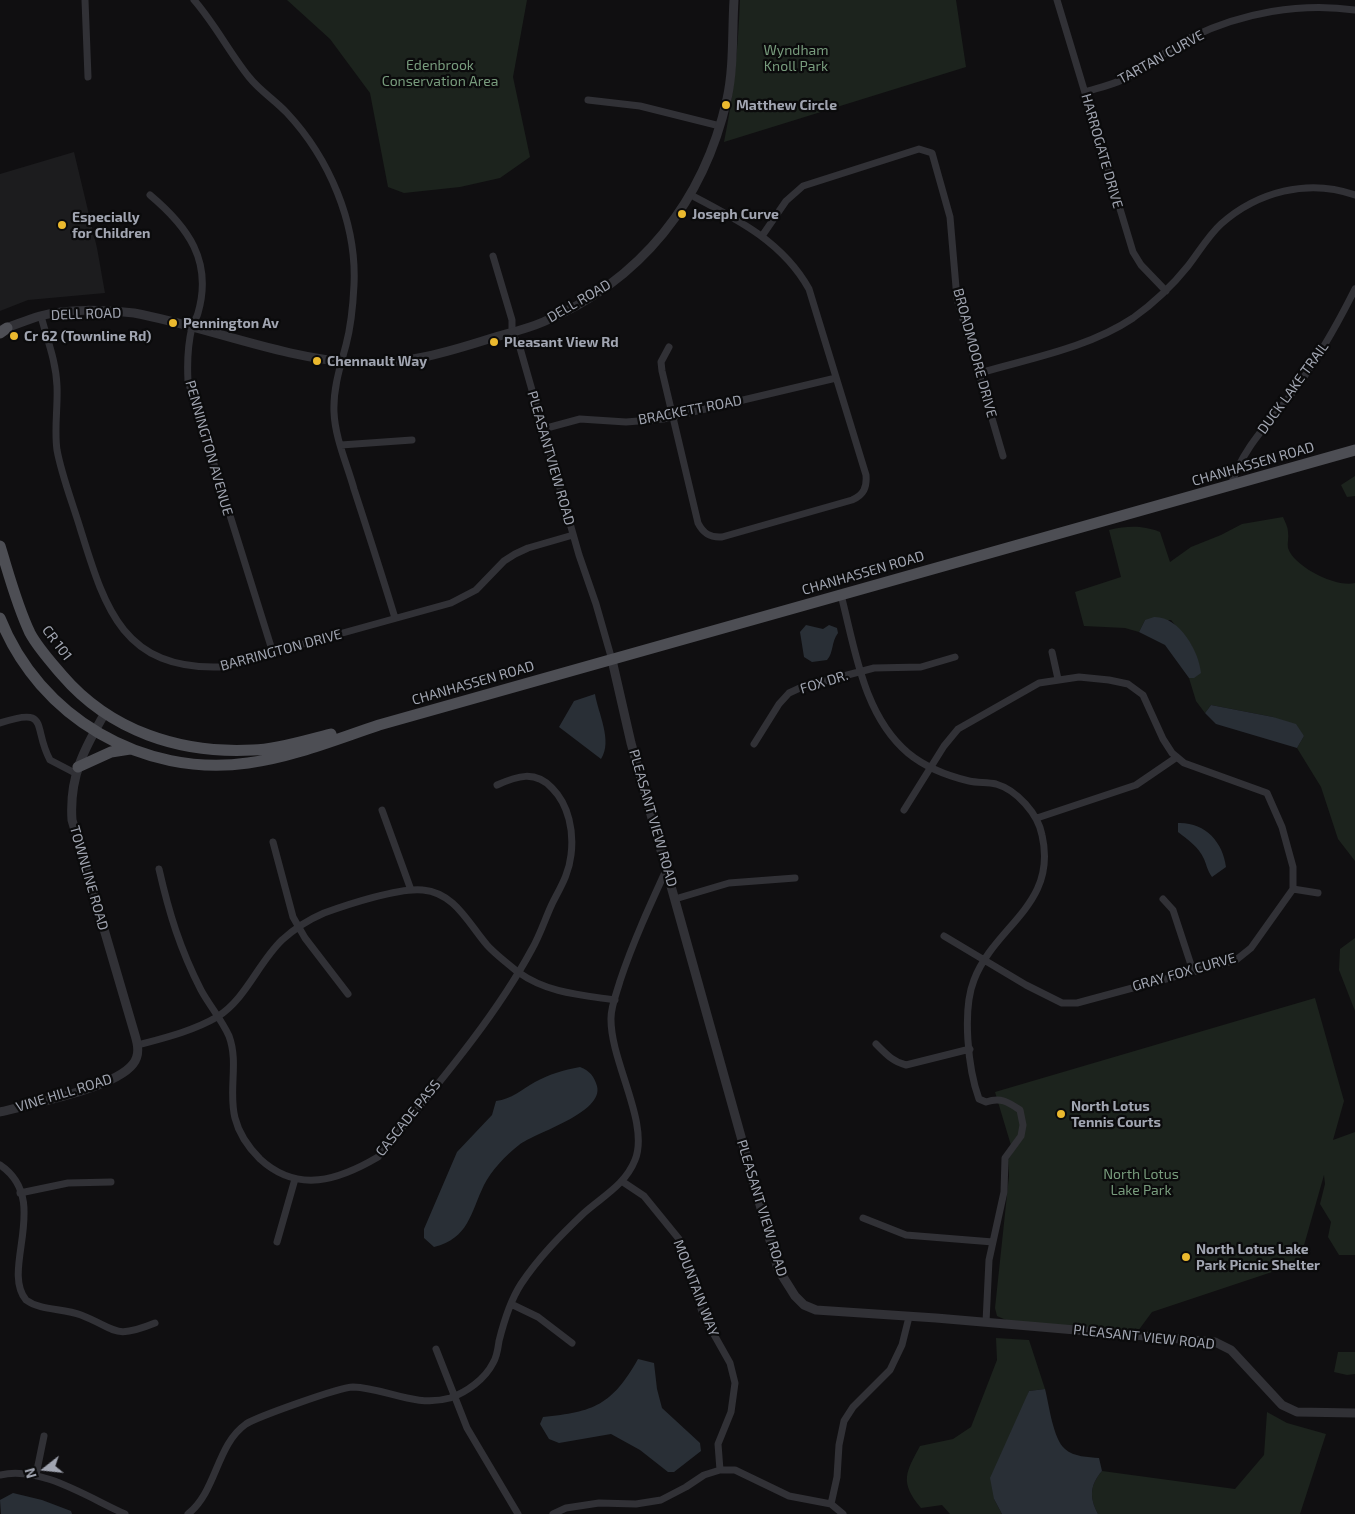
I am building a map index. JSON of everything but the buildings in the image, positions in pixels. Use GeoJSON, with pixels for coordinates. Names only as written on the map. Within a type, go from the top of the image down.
{"type":"FeatureCollection","features":[{"type":"Feature","properties":{"kind":"main road","name":"CHANHASSEN ROAD"},"geometry":{"type":"LineString","coordinates":[[379,725],[1355,450]]}},
{"type":"Feature","properties":{"kind":"main road","name":"CR 101"},"geometry":{"type":"LineString","coordinates":[[0,546],[30,634],[68,681],[89,702],[144,734],[170,743],[219,750],[254,750],[379,725]]}},
{"type":"Feature","properties":{"kind":"main road"},"geometry":{"type":"LineString","coordinates":[[0,618],[19,658],[60,706],[94,732],[131,749],[183,764],[208,766],[246,763],[320,745],[379,725]]}},
{"type":"Feature","properties":{"kind":"main road"},"geometry":{"type":"LineString","coordinates":[[76,770],[111,752],[131,749]]}},
{"type":"Feature","properties":{"kind":"street"},"geometry":{"type":"LineString","coordinates":[[85,0],[88,77]]}},
{"type":"Feature","properties":{"kind":"street"},"geometry":{"type":"LineString","coordinates":[[194,0],[213,23],[249,78],[287,113],[306,138],[323,163],[336,192],[351,244],[354,283],[352,314],[346,346],[340,362],[334,412],[341,446],[395,618]]}},
{"type":"Feature","properties":{"kind":"street","name":"DELL ROAD"},"geometry":{"type":"LineString","coordinates":[[2,330],[41,316],[106,311],[134,313],[340,362],[392,363],[422,358],[556,317],[607,287],[660,238],[691,195],[703,173],[728,97],[734,0]]}},
{"type":"Feature","properties":{"kind":"street","name":"HARROGATE DRIVE"},"geometry":{"type":"LineString","coordinates":[[1057,0],[1133,252],[1141,265],[1166,291]]}},
{"type":"Feature","properties":{"kind":"street","name":"TARTAN CURVE"},"geometry":{"type":"LineString","coordinates":[[1085,92],[1125,78],[1164,52],[1221,25],[1283,10],[1314,8],[1355,10]]}},
{"type":"Feature","properties":{"kind":"street"},"geometry":{"type":"LineString","coordinates":[[588,100],[656,110],[720,126]]}},
{"type":"Feature","properties":{"kind":"street","name":"BROADMOORE DRIVE"},"geometry":{"type":"LineString","coordinates":[[762,236],[793,192],[803,186],[919,149],[932,153],[950,217],[957,299],[1003,456]]}},
{"type":"Feature","properties":{"kind":"street"},"geometry":{"type":"LineString","coordinates":[[980,373],[1068,348],[1101,335],[1134,317],[1166,291],[1220,225],[1257,200],[1278,192],[1301,188],[1323,188],[1355,195]]}},
{"type":"Feature","properties":{"kind":"street","name":"PENNINGTON AVENUE"},"geometry":{"type":"LineString","coordinates":[[150,195],[181,224],[198,255],[202,291],[198,313],[192,327],[187,360],[188,381],[192,401],[273,654]]}},
{"type":"Feature","properties":{"kind":"street"},"geometry":{"type":"LineString","coordinates":[[669,347],[662,362],[698,523],[707,535],[722,537],[859,497],[864,490],[866,476],[809,289],[786,255],[762,236],[691,195]]}},
{"type":"Feature","properties":{"kind":"street","name":"PLEASANTVIEW ROAD"},"geometry":{"type":"LineString","coordinates":[[492,256],[512,320],[512,332],[520,348],[573,535],[612,660]]}},
{"type":"Feature","properties":{"kind":"street","name":"DUCK LAKE TRAIL"},"geometry":{"type":"LineString","coordinates":[[1231,486],[1237,466],[1308,371],[1355,289]]}},
{"type":"Feature","properties":{"kind":"street","name":"BARRINGTON DRIVE"},"geometry":{"type":"LineString","coordinates":[[41,316],[55,363],[57,451],[100,591],[119,624],[147,650],[164,659],[201,668],[220,667],[273,654],[464,598],[486,582],[504,561],[514,554],[573,535]]}},
{"type":"Feature","properties":{"kind":"street","name":"BRACKETT ROAD"},"geometry":{"type":"LineString","coordinates":[[543,429],[580,419],[645,422],[836,378]]}},
{"type":"Feature","properties":{"kind":"street"},"geometry":{"type":"LineString","coordinates":[[341,446],[412,440]]}},
{"type":"Feature","properties":{"kind":"street"},"geometry":{"type":"LineString","coordinates":[[841,595],[861,671],[874,709],[891,735],[907,752],[932,768],[970,781],[997,784],[1018,797],[1037,818],[1042,836],[1044,863],[1039,889],[974,979],[966,1014],[979,1099],[986,1102],[1007,1100],[1020,1110],[1024,1125],[1021,1136],[1005,1158],[1004,1192],[988,1260],[986,1322]]}},
{"type":"Feature","properties":{"kind":"street"},"geometry":{"type":"LineString","coordinates":[[1052,652],[1058,679]]}},
{"type":"Feature","properties":{"kind":"street","name":"FOX DR."},"geometry":{"type":"LineString","coordinates":[[754,744],[779,704],[789,693],[802,687],[874,668],[920,667],[955,657]]}},
{"type":"Feature","properties":{"kind":"street","name":"PLEASANT VIEW ROAD"},"geometry":{"type":"LineString","coordinates":[[612,660],[631,742],[778,1269],[786,1284],[804,1305],[816,1310],[986,1322],[1215,1342],[1231,1350],[1282,1405],[1297,1412],[1355,1413]]}},
{"type":"Feature","properties":{"kind":"street"},"geometry":{"type":"LineString","coordinates":[[904,810],[944,746],[958,729],[1039,684],[1058,679],[1110,680],[1128,684],[1143,695],[1163,739],[1177,757],[1202,771],[1268,793],[1282,828],[1293,867],[1293,889],[1318,893]]}},
{"type":"Feature","properties":{"kind":"street","name":"TOWNLINE ROAD"},"geometry":{"type":"LineString","coordinates":[[105,713],[76,770],[71,797],[74,833],[138,1045]]}},
{"type":"Feature","properties":{"kind":"street"},"geometry":{"type":"LineString","coordinates":[[0,723],[25,715],[32,717],[37,724],[50,760],[76,770]]}},
{"type":"Feature","properties":{"kind":"street"},"geometry":{"type":"LineString","coordinates":[[1037,818],[1136,785],[1177,757]]}},
{"type":"Feature","properties":{"kind":"street","name":"CASCADE PASS"},"geometry":{"type":"LineString","coordinates":[[159,869],[171,921],[186,960],[217,1017],[228,1033],[233,1048],[233,1107],[238,1130],[250,1150],[269,1167],[295,1179],[308,1181],[333,1179],[358,1169],[378,1157],[476,1034],[533,948],[567,877],[572,839],[562,800],[546,781],[532,776],[516,776],[497,785]]}},
{"type":"Feature","properties":{"kind":"street"},"geometry":{"type":"LineString","coordinates":[[382,810],[411,890]]}},
{"type":"Feature","properties":{"kind":"street"},"geometry":{"type":"LineString","coordinates":[[273,842],[293,917],[299,928],[348,994]]}},
{"type":"Feature","properties":{"kind":"street"},"geometry":{"type":"LineString","coordinates":[[188,1514],[199,1505],[237,1433],[258,1419],[333,1390],[351,1387],[371,1389],[402,1398],[430,1401],[454,1396],[466,1391],[480,1380],[494,1363],[505,1316],[520,1285],[551,1246],[586,1211],[623,1182],[636,1159],[640,1142],[638,1124],[620,1070],[613,1039],[611,1016],[630,951],[667,868]]}},
{"type":"Feature","properties":{"kind":"street"},"geometry":{"type":"LineString","coordinates":[[675,899],[729,883],[796,878]]}},
{"type":"Feature","properties":{"kind":"street","name":"GRAY FOX CURVE"},"geometry":{"type":"LineString","coordinates":[[944,936],[1026,985],[1062,1003],[1077,1003],[1236,960],[1250,948],[1293,889]]}},
{"type":"Feature","properties":{"kind":"street"},"geometry":{"type":"LineString","coordinates":[[138,1045],[191,1029],[217,1017],[237,1000],[256,972],[282,940],[322,914],[411,890],[423,890],[439,894],[454,903],[488,946],[518,972],[552,990],[615,1000]]}},
{"type":"Feature","properties":{"kind":"street"},"geometry":{"type":"LineString","coordinates":[[1163,899],[1173,910],[1193,971]]}},
{"type":"Feature","properties":{"kind":"street"},"geometry":{"type":"LineString","coordinates":[[876,1044],[888,1057],[906,1066],[970,1049]]}},
{"type":"Feature","properties":{"kind":"street","name":"VINE HILL ROAD"},"geometry":{"type":"LineString","coordinates":[[0,1112],[112,1080],[132,1066],[136,1059],[138,1045]]}},
{"type":"Feature","properties":{"kind":"street"},"geometry":{"type":"LineString","coordinates":[[0,1165],[15,1179],[20,1193],[10,1273],[18,1292],[35,1305],[82,1315],[108,1330],[130,1332],[155,1323]]}},
{"type":"Feature","properties":{"kind":"street"},"geometry":{"type":"LineString","coordinates":[[277,1242],[295,1179]]}},
{"type":"Feature","properties":{"kind":"street"},"geometry":{"type":"LineString","coordinates":[[20,1193],[68,1183],[111,1182]]}},
{"type":"Feature","properties":{"kind":"street","name":"MOUNTAIN WAY"},"geometry":{"type":"LineString","coordinates":[[623,1182],[644,1196],[679,1239],[703,1315],[730,1363],[735,1383],[731,1412],[718,1444],[720,1470]]}},
{"type":"Feature","properties":{"kind":"street"},"geometry":{"type":"LineString","coordinates":[[863,1218],[906,1235],[993,1242]]}},
{"type":"Feature","properties":{"kind":"street"},"geometry":{"type":"LineString","coordinates":[[511,1304],[538,1317],[572,1343]]}},
{"type":"Feature","properties":{"kind":"street"},"geometry":{"type":"LineString","coordinates":[[831,1504],[844,1421],[853,1407],[890,1370],[902,1346],[909,1316]]}},
{"type":"Feature","properties":{"kind":"street"},"geometry":{"type":"LineString","coordinates":[[436,1349],[475,1443],[518,1514]]}},
{"type":"Feature","properties":{"kind":"street"},"geometry":{"type":"LineString","coordinates":[[36,1475],[44,1436]]}},
{"type":"Feature","properties":{"kind":"street"},"geometry":{"type":"LineString","coordinates":[[553,1514],[566,1508],[599,1502],[636,1504],[661,1500],[686,1488],[704,1475],[720,1470],[736,1470],[788,1496],[831,1504],[843,1514]]}},
{"type":"Feature","properties":{"kind":"street"},"geometry":{"type":"LineString","coordinates":[[0,1475],[17,1473],[36,1475],[125,1514]]}},
{"type":"Feature","properties":{"kind":"shaded area"},"geometry":{"type":"Polygon","coordinates":[[[74,152],[97,248],[105,293],[28,300],[0,311],[0,174],[74,152]]]}},
{"type":"Feature","properties":{"kind":"shaded area"},"geometry":{"type":"Polygon","coordinates":[[[1154,617],[1172,622],[1186,636],[1192,645],[1201,673],[1194,678],[1189,678],[1165,645],[1139,632],[1145,620],[1154,617]]]}},
{"type":"Feature","properties":{"kind":"shaded area"},"geometry":{"type":"Polygon","coordinates":[[[806,625],[823,629],[829,625],[837,628],[838,633],[827,660],[812,662],[804,657],[800,632],[806,625]]]}},
{"type":"Feature","properties":{"kind":"shaded area"},"geometry":{"type":"Polygon","coordinates":[[[595,694],[604,727],[606,744],[601,759],[559,727],[574,701],[595,694]]]}},
{"type":"Feature","properties":{"kind":"shaded area"},"geometry":{"type":"Polygon","coordinates":[[[1211,705],[1273,717],[1296,724],[1304,736],[1297,748],[1216,724],[1205,713],[1211,705]]]}},
{"type":"Feature","properties":{"kind":"shaded area"},"geometry":{"type":"Polygon","coordinates":[[[1178,823],[1196,826],[1211,835],[1221,849],[1226,867],[1212,877],[1199,851],[1178,832],[1178,823]]]}},
{"type":"Feature","properties":{"kind":"shaded area"},"geometry":{"type":"Polygon","coordinates":[[[580,1067],[591,1074],[597,1086],[596,1096],[590,1105],[567,1121],[519,1145],[509,1154],[487,1180],[462,1231],[455,1238],[434,1247],[424,1238],[424,1229],[457,1152],[492,1115],[496,1101],[512,1096],[546,1077],[580,1067]]]}},
{"type":"Feature","properties":{"kind":"shaded area"},"geometry":{"type":"Polygon","coordinates":[[[638,1359],[654,1363],[657,1389],[662,1408],[700,1443],[701,1451],[674,1472],[668,1472],[640,1450],[611,1434],[559,1443],[549,1439],[540,1424],[543,1417],[589,1409],[600,1403],[619,1387],[638,1359]]]}},
{"type":"Feature","properties":{"kind":"shaded area"},"geometry":{"type":"Polygon","coordinates":[[[1045,1389],[1054,1430],[1061,1444],[1073,1454],[1099,1458],[1102,1471],[1095,1481],[1092,1491],[1093,1502],[1098,1514],[1002,1514],[994,1499],[990,1478],[1029,1391],[1045,1389]]]}},
{"type":"Feature","properties":{"kind":"shaded area"},"geometry":{"type":"Polygon","coordinates":[[[13,1493],[42,1500],[71,1511],[72,1514],[1,1514],[0,1500],[13,1493]]]}},
{"type":"Feature","properties":{"kind":"green space","name":"Edenbrook Conservation Area"},"geometry":{"type":"Polygon","coordinates":[[[287,0],[527,0],[513,77],[530,157],[500,178],[460,187],[404,193],[388,187],[370,93],[330,39],[287,0]]]}},
{"type":"Feature","properties":{"kind":"green space","name":"Wyndham Knoll Park"},"geometry":{"type":"Polygon","coordinates":[[[740,0],[956,0],[966,67],[724,142],[735,71],[740,0]]]}},
{"type":"Feature","properties":{"kind":"green space"},"geometry":{"type":"Polygon","coordinates":[[[1355,476],[1355,496],[1347,497],[1341,485],[1355,476]]]}},
{"type":"Feature","properties":{"kind":"green space"},"geometry":{"type":"Polygon","coordinates":[[[1283,517],[1288,530],[1288,548],[1298,562],[1327,579],[1347,584],[1355,583],[1355,861],[1338,839],[1321,787],[1297,748],[1304,736],[1273,717],[1211,705],[1205,713],[1196,701],[1189,678],[1194,678],[1192,646],[1171,620],[1145,620],[1139,632],[1125,628],[1084,626],[1075,592],[1121,577],[1109,530],[1134,527],[1160,532],[1170,562],[1191,547],[1242,524],[1283,517]]]}},
{"type":"Feature","properties":{"kind":"green space"},"geometry":{"type":"Polygon","coordinates":[[[1355,938],[1355,1011],[1339,970],[1340,949],[1355,938]]]}},
{"type":"Feature","properties":{"kind":"green space","name":"North Lotus Lake Park"},"geometry":{"type":"Polygon","coordinates":[[[1315,998],[1344,1101],[1333,1140],[1355,1132],[1355,1255],[1339,1255],[1328,1237],[1331,1222],[1320,1204],[1325,1184],[1324,1175],[1299,1263],[1152,1312],[1135,1335],[1006,1320],[997,1316],[995,1308],[1009,1176],[1008,1160],[1013,1152],[995,1092],[1315,998]]]}},
{"type":"Feature","properties":{"kind":"green space"},"geometry":{"type":"Polygon","coordinates":[[[996,1338],[1029,1340],[1045,1389],[1029,1391],[994,1499],[1002,1514],[950,1514],[942,1505],[921,1508],[914,1499],[907,1484],[908,1470],[911,1463],[920,1446],[953,1439],[971,1427],[997,1360],[996,1338]]]}},
{"type":"Feature","properties":{"kind":"green space"},"geometry":{"type":"Polygon","coordinates":[[[1338,1352],[1355,1352],[1355,1374],[1347,1375],[1334,1372],[1338,1352]]]}},
{"type":"Feature","properties":{"kind":"green space"},"geometry":{"type":"Polygon","coordinates":[[[1267,1412],[1287,1423],[1326,1434],[1300,1514],[1098,1514],[1093,1502],[1092,1491],[1095,1481],[1102,1471],[1235,1489],[1264,1455],[1267,1412]]]}},
{"type":"Feature","properties":{"kind":"place","name":"Matthew Circle"},"geometry":{"type":"Point","coordinates":[726,105]}},
{"type":"Feature","properties":{"kind":"place","name":"Joseph Curve"},"geometry":{"type":"Point","coordinates":[682,214]}},
{"type":"Feature","properties":{"kind":"place","name":"Especially for Children"},"geometry":{"type":"Point","coordinates":[62,225]}},
{"type":"Feature","properties":{"kind":"place","name":"Pennington Av"},"geometry":{"type":"Point","coordinates":[173,323]}},
{"type":"Feature","properties":{"kind":"place","name":"Cr 62 (Townline Rd)"},"geometry":{"type":"Point","coordinates":[14,336]}},
{"type":"Feature","properties":{"kind":"place","name":"Pleasant View Rd"},"geometry":{"type":"Point","coordinates":[494,342]}},
{"type":"Feature","properties":{"kind":"place","name":"Chennault Way"},"geometry":{"type":"Point","coordinates":[317,361]}},
{"type":"Feature","properties":{"kind":"place","name":"North Lotus Tennis Courts"},"geometry":{"type":"Point","coordinates":[1061,1114]}},
{"type":"Feature","properties":{"kind":"place","name":"North Lotus Lake Park Picnic Shelter"},"geometry":{"type":"Point","coordinates":[1186,1257]}}]}
